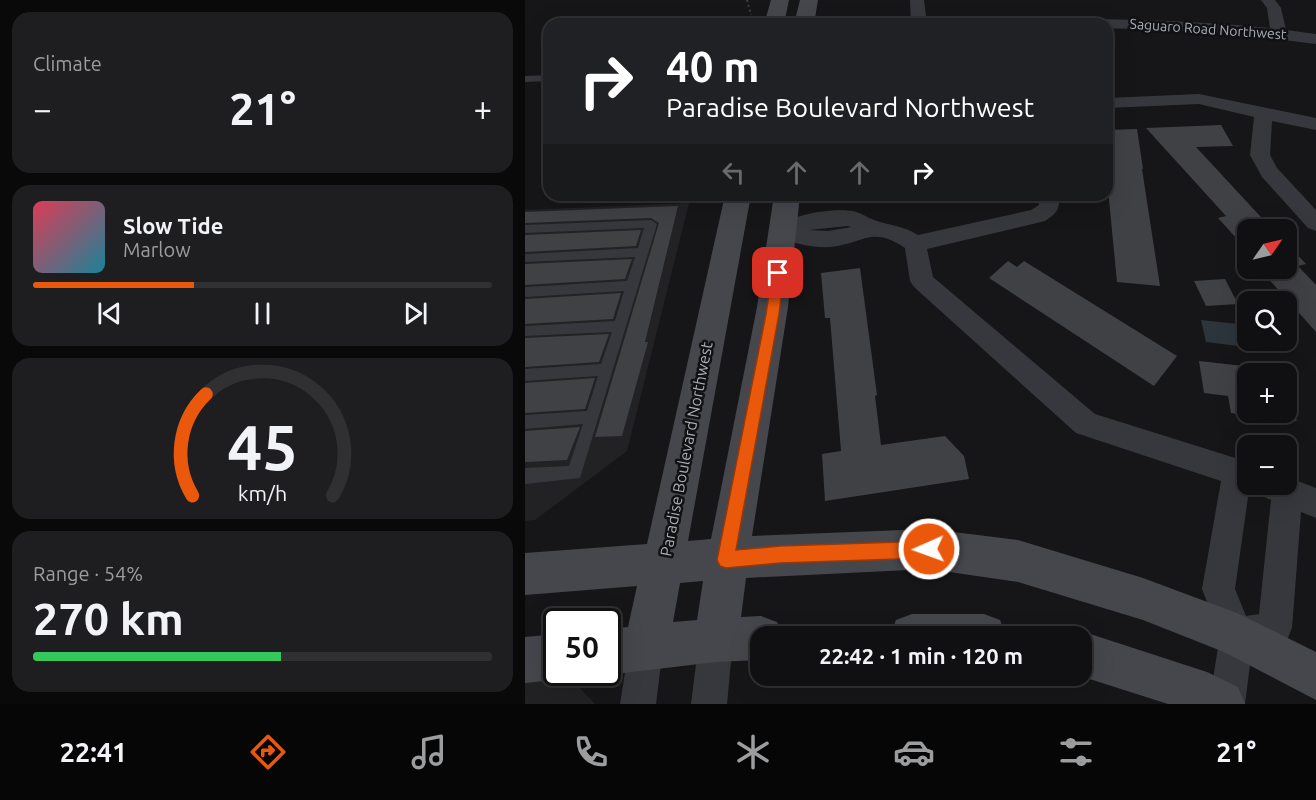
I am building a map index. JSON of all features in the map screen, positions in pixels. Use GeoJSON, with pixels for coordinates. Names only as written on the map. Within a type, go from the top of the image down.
{"type":"FeatureCollection","features":[{"type":"Feature","properties":{"kind":"street"},"geometry":{"type":"LineString","coordinates":[[776,18],[780,0]]}},
{"type":"Feature","properties":{"kind":"street"},"geometry":{"type":"LineString","coordinates":[[805,18],[809,0]]}},
{"type":"Feature","properties":{"kind":"street"},"geometry":{"type":"LineString","coordinates":[[917,0],[918,18]]}},
{"type":"Feature","properties":{"kind":"street"},"geometry":{"type":"LineString","coordinates":[[1268,0],[1275,8],[1279,33]]}},
{"type":"Feature","properties":{"kind":"street"},"geometry":{"type":"LineString","coordinates":[[1094,6],[1099,18]]}},
{"type":"Feature","properties":{"kind":"street","name":"Saguaro Road Northwest"},"geometry":{"type":"LineString","coordinates":[[1113,23],[1195,25],[1316,39]]}},
{"type":"Feature","properties":{"kind":"street"},"geometry":{"type":"LineString","coordinates":[[1113,103],[1199,99],[1316,124]]}},
{"type":"Feature","properties":{"kind":"street"},"geometry":{"type":"LineString","coordinates":[[1263,114],[1260,155],[1269,172],[1316,222]]}},
{"type":"Feature","properties":{"kind":"street","name":"Paradise Boulevard Northwest"},"geometry":{"type":"LineString","coordinates":[[638,704],[627,650],[664,562],[737,201]]}},
{"type":"Feature","properties":{"kind":"street"},"geometry":{"type":"LineString","coordinates":[[709,704],[726,560],[773,314],[786,201]]}},
{"type":"Feature","properties":{"kind":"street"},"geometry":{"type":"LineString","coordinates":[[915,244],[1038,216],[1049,208],[1049,201]]}},
{"type":"Feature","properties":{"kind":"street"},"geometry":{"type":"LineString","coordinates":[[729,237],[783,232],[809,240],[853,236],[870,227],[897,232],[915,244],[922,281],[1086,424],[1237,472]]}},
{"type":"Feature","properties":{"kind":"street"},"geometry":{"type":"LineString","coordinates":[[1227,704],[1237,635],[1218,589],[1238,495]]}},
{"type":"Feature","properties":{"kind":"street"},"geometry":{"type":"LineString","coordinates":[[1237,635],[1275,628],[1290,495]]}},
{"type":"Feature","properties":{"kind":"street"},"geometry":{"type":"LineString","coordinates":[[525,574],[664,562],[929,549],[1018,561],[1143,599],[1237,635],[1316,677]]}},
{"type":"Feature","properties":{"kind":"street"},"geometry":{"type":"LineString","coordinates":[[627,650],[750,638]]}},
{"type":"Feature","properties":{"kind":"street"},"geometry":{"type":"LineString","coordinates":[[1092,657],[1191,688],[1221,704]]}},
{"type":"Feature","properties":{"kind":"street"},"geometry":{"type":"LineString","coordinates":[[525,660],[543,658]]}},
{"type":"Feature","properties":{"kind":"lane"},"geometry":{"type":"LineString","coordinates":[[525,79],[543,78]]}},
{"type":"Feature","properties":{"kind":"lane"},"geometry":{"type":"LineString","coordinates":[[525,229],[651,224],[575,473],[525,476]]}},
{"type":"Feature","properties":{"kind":"lane"},"geometry":{"type":"LineString","coordinates":[[525,258],[642,252]]}},
{"type":"Feature","properties":{"kind":"lane"},"geometry":{"type":"LineString","coordinates":[[525,292],[632,286]]}},
{"type":"Feature","properties":{"kind":"lane"},"geometry":{"type":"LineString","coordinates":[[525,331],[620,326]]}},
{"type":"Feature","properties":{"kind":"lane"},"geometry":{"type":"LineString","coordinates":[[525,375],[606,370]]}},
{"type":"Feature","properties":{"kind":"lane"},"geometry":{"type":"LineString","coordinates":[[525,422],[592,417]]}},
{"type":"Feature","properties":{"kind":"path"},"geometry":{"type":"LineString","coordinates":[[747,0],[751,10],[750,18]]}},
{"type":"Feature","properties":{"kind":"shaded area"},"geometry":{"type":"Polygon","coordinates":[[[689,203],[627,451],[535,520],[525,521],[525,210],[689,203]]]}},
{"type":"Feature","properties":{"kind":"shaded area"},"geometry":{"type":"Polygon","coordinates":[[[1201,320],[1237,324],[1237,346],[1206,342],[1201,320]]]}},
{"type":"Feature","properties":{"kind":"shaded area"},"geometry":{"type":"Polygon","coordinates":[[[525,681],[543,682],[543,686],[579,687],[595,704],[525,704],[525,681]]]}},
{"type":"Feature","properties":{"kind":"building"},"geometry":{"type":"Polygon","coordinates":[[[1221,125],[1233,146],[1196,147],[1263,219],[1237,219],[1237,239],[1218,218],[1226,216],[1146,128],[1221,125]]]}},
{"type":"Feature","properties":{"kind":"building"},"geometry":{"type":"Polygon","coordinates":[[[1137,129],[1160,286],[1117,282],[1109,201],[1113,201],[1113,130],[1137,129]]]}},
{"type":"Feature","properties":{"kind":"building"},"geometry":{"type":"Polygon","coordinates":[[[678,206],[645,342],[648,342],[622,436],[595,437],[659,223],[651,218],[525,223],[525,212],[678,206]]]}},
{"type":"Feature","properties":{"kind":"building"},"geometry":{"type":"Polygon","coordinates":[[[641,230],[636,246],[525,252],[525,235],[641,230]]]}},
{"type":"Feature","properties":{"kind":"building"},"geometry":{"type":"Polygon","coordinates":[[[1297,255],[1306,264],[1298,266],[1316,285],[1316,332],[1297,311],[1297,291],[1279,291],[1269,279],[1297,279],[1297,255]]]}},
{"type":"Feature","properties":{"kind":"building"},"geometry":{"type":"Polygon","coordinates":[[[632,259],[625,279],[525,285],[525,264],[632,259]]]}},
{"type":"Feature","properties":{"kind":"building"},"geometry":{"type":"Polygon","coordinates":[[[1008,261],[1017,267],[1024,261],[1177,356],[1154,386],[989,278],[1008,261]]]}},
{"type":"Feature","properties":{"kind":"building"},"geometry":{"type":"Polygon","coordinates":[[[860,268],[877,395],[875,396],[881,445],[945,436],[964,456],[969,479],[825,501],[822,454],[841,451],[830,318],[825,318],[821,273],[860,268]]]}},
{"type":"Feature","properties":{"kind":"building"},"geometry":{"type":"Polygon","coordinates":[[[1225,279],[1237,304],[1206,306],[1194,281],[1225,279]]]}},
{"type":"Feature","properties":{"kind":"building"},"geometry":{"type":"Polygon","coordinates":[[[621,293],[613,319],[525,324],[525,299],[621,293]]]}},
{"type":"Feature","properties":{"kind":"building"},"geometry":{"type":"Polygon","coordinates":[[[609,334],[599,362],[525,367],[525,338],[609,334]]]}},
{"type":"Feature","properties":{"kind":"building"},"geometry":{"type":"Polygon","coordinates":[[[1199,361],[1237,365],[1237,414],[1231,413],[1228,396],[1204,393],[1199,361]]]}},
{"type":"Feature","properties":{"kind":"building"},"geometry":{"type":"Polygon","coordinates":[[[595,378],[585,409],[525,413],[525,383],[595,378]]]}},
{"type":"Feature","properties":{"kind":"building"},"geometry":{"type":"Polygon","coordinates":[[[580,427],[567,460],[525,462],[525,431],[580,427]]]}},
{"type":"Feature","properties":{"kind":"route"},"geometry":{"type":"LineString","coordinates":[[778,273],[773,314],[726,560],[780,555],[929,549]]}}]}
